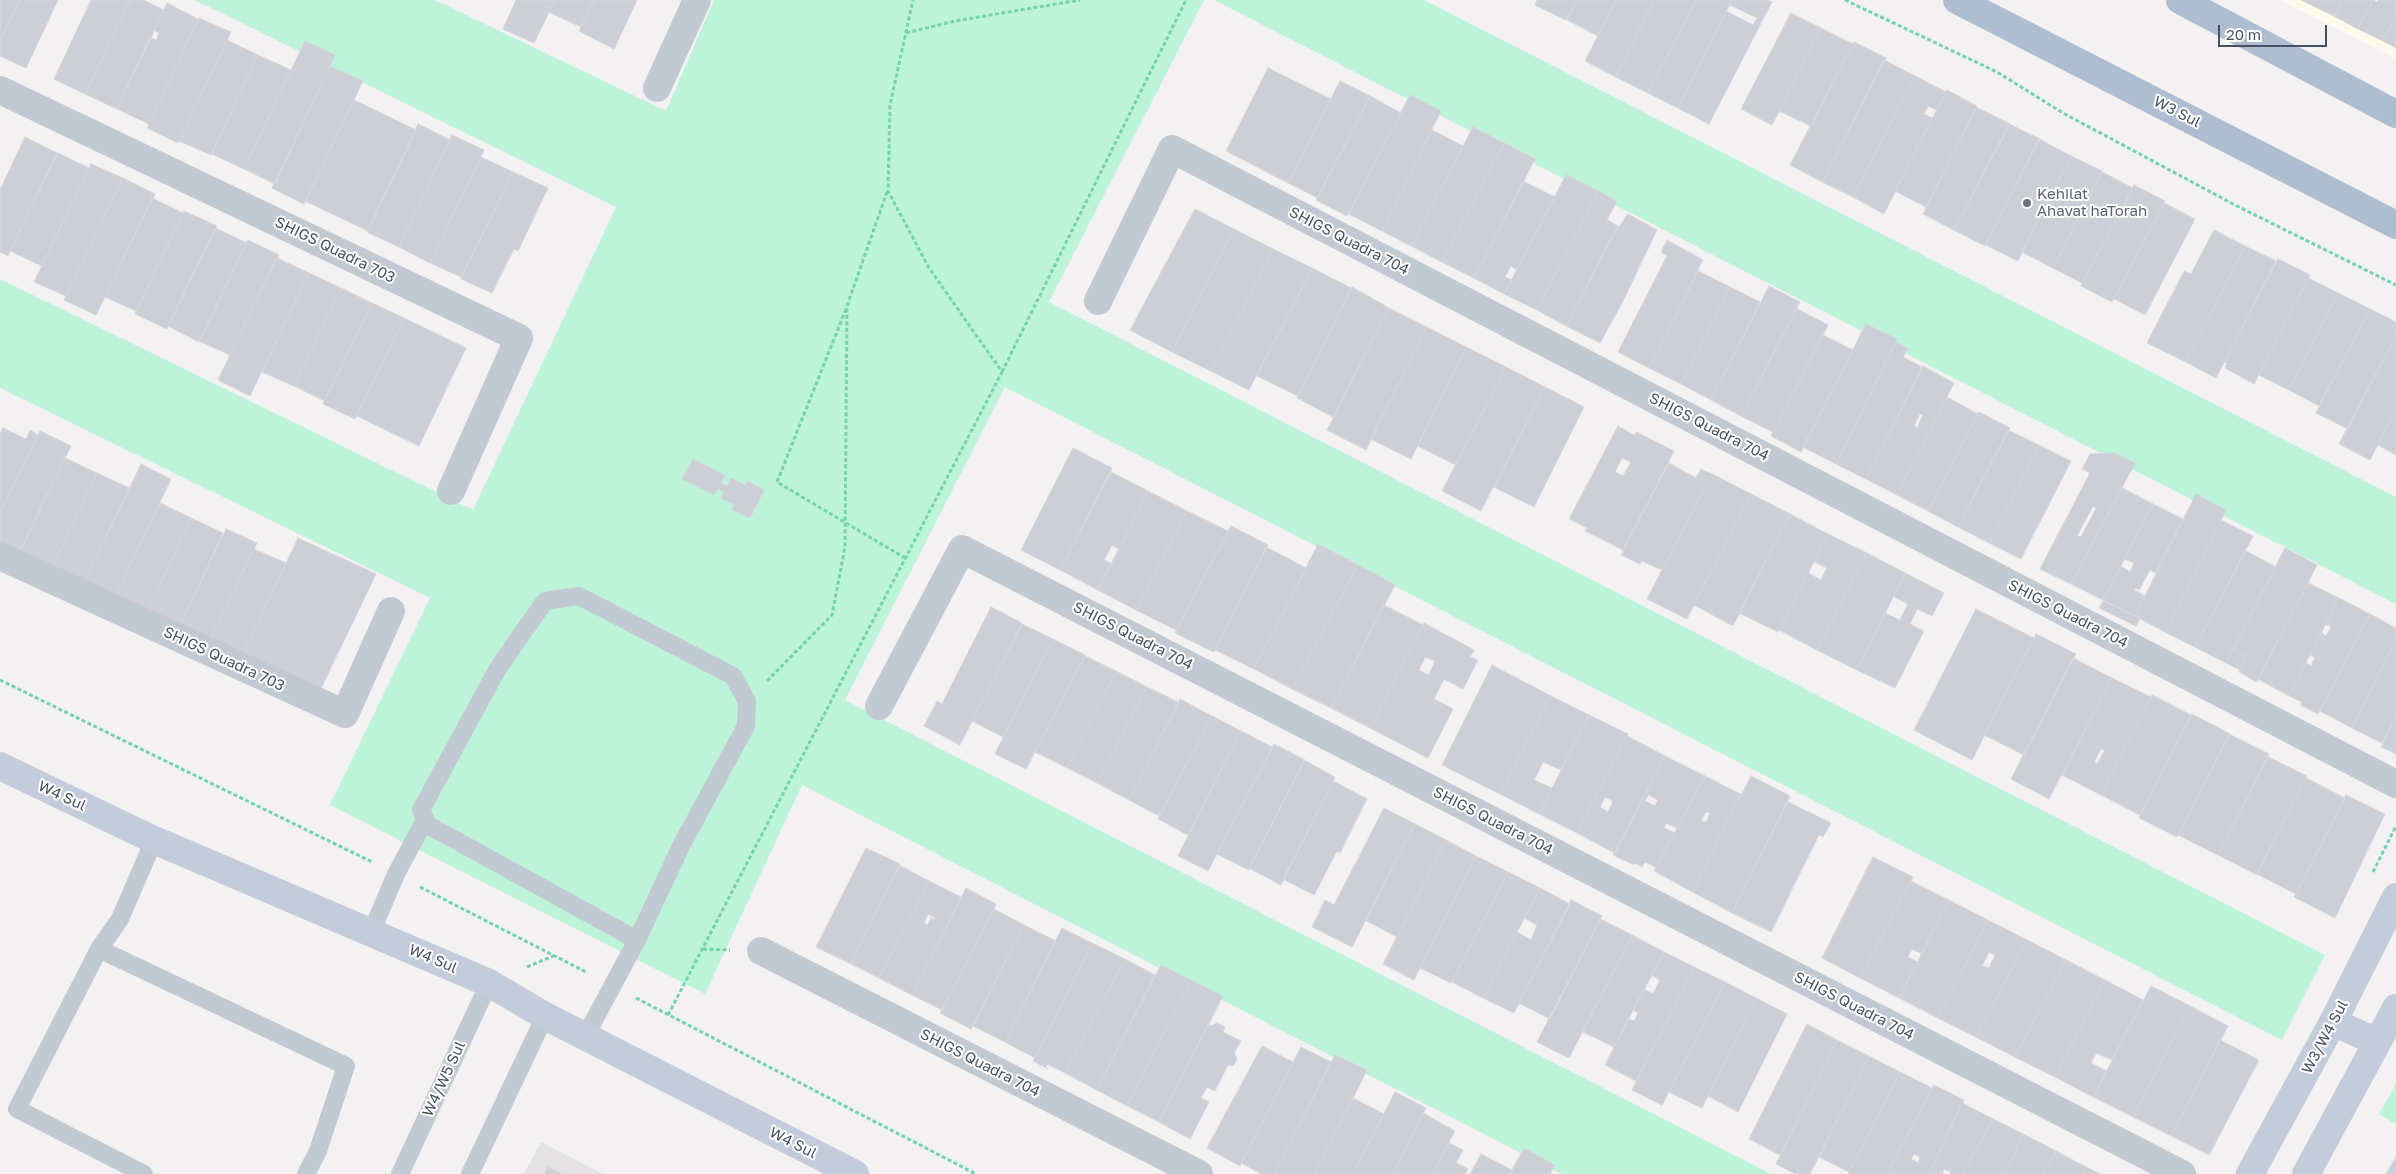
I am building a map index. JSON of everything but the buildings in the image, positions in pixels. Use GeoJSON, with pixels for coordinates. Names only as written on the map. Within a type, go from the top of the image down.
{"type":"FeatureCollection","features":[{"type":"Feature","properties":{"kind":"main road"},"geometry":{"type":"LineString","coordinates":[[2180,0],[2396,114]]}},
{"type":"Feature","properties":{"kind":"main road","name":"W3 Sul"},"geometry":{"type":"LineString","coordinates":[[1971,4],[2396,225]]}},
{"type":"Feature","properties":{"kind":"main road","name":"W4 Sul"},"geometry":{"type":"LineString","coordinates":[[0,766],[154,840],[489,983],[585,1037],[855,1174]]}},
{"type":"Feature","properties":{"kind":"main road","name":"W3/W4 Sul"},"geometry":{"type":"LineString","coordinates":[[2250,1174],[2333,1022],[2396,897]]}},
{"type":"Feature","properties":{"kind":"main road"},"geometry":{"type":"LineString","coordinates":[[2306,1174],[2396,1008]]}},
{"type":"Feature","properties":{"kind":"main road"},"geometry":{"type":"LineString","coordinates":[[2333,1022],[2377,1042]]}},
{"type":"Feature","properties":{"kind":"street"},"geometry":{"type":"LineString","coordinates":[[657,88],[697,0]]}},
{"type":"Feature","properties":{"kind":"street","name":"SHIGS Quadra 703"},"geometry":{"type":"LineString","coordinates":[[0,90],[519,338],[451,491]]}},
{"type":"Feature","properties":{"kind":"street","name":"SHIGS Quadra 704"},"geometry":{"type":"LineString","coordinates":[[1098,301],[1172,149],[2396,784]]}},
{"type":"Feature","properties":{"kind":"street","name":"SHIGS Quadra 704"},"geometry":{"type":"LineString","coordinates":[[879,706],[962,549],[2182,1174]]}},
{"type":"Feature","properties":{"kind":"street","name":"SHIGS Quadra 703"},"geometry":{"type":"LineString","coordinates":[[0,556],[345,714],[391,611]]}},
{"type":"Feature","properties":{"kind":"street","name":"SHIGS Quadra 704"},"geometry":{"type":"LineString","coordinates":[[761,951],[1199,1174]]}},
{"type":"Feature","properties":{"kind":"lane"},"geometry":{"type":"LineString","coordinates":[[585,1037],[637,940],[682,844],[746,726],[747,701],[733,676],[580,596],[545,601],[498,668],[421,810],[428,825],[637,940]]}},
{"type":"Feature","properties":{"kind":"lane"},"geometry":{"type":"LineString","coordinates":[[371,933],[396,874],[425,820]]}},
{"type":"Feature","properties":{"kind":"lane"},"geometry":{"type":"LineString","coordinates":[[144,1174],[17,1110],[99,949],[120,919],[154,840]]}},
{"type":"Feature","properties":{"kind":"lane"},"geometry":{"type":"LineString","coordinates":[[99,949],[346,1066],[318,1151],[306,1174]]}},
{"type":"Feature","properties":{"kind":"lane","name":"W4/W5 Sul"},"geometry":{"type":"LineString","coordinates":[[400,1174],[489,983]]}},
{"type":"Feature","properties":{"kind":"lane"},"geometry":{"type":"LineString","coordinates":[[470,1174],[545,1016]]}},
{"type":"Feature","properties":{"kind":"path"},"geometry":{"type":"LineString","coordinates":[[905,558],[777,482],[847,306],[888,191],[890,105],[913,0]]}},
{"type":"Feature","properties":{"kind":"path"},"geometry":{"type":"LineString","coordinates":[[906,33],[955,20],[1080,0]]}},
{"type":"Feature","properties":{"kind":"path"},"geometry":{"type":"LineString","coordinates":[[668,1015],[1002,372],[1186,0]]}},
{"type":"Feature","properties":{"kind":"path"},"geometry":{"type":"LineString","coordinates":[[1845,0],[1997,72],[2063,113],[2235,206],[2396,285]]}},
{"type":"Feature","properties":{"kind":"path"},"geometry":{"type":"LineString","coordinates":[[888,191],[930,268],[1002,372]]}},
{"type":"Feature","properties":{"kind":"path"},"geometry":{"type":"LineString","coordinates":[[747,701],[832,615],[845,547],[847,306]]}},
{"type":"Feature","properties":{"kind":"path"},"geometry":{"type":"LineString","coordinates":[[0,680],[396,874],[976,1174]]}},
{"type":"Feature","properties":{"kind":"shaded area"},"geometry":{"type":"Polygon","coordinates":[[[2280,0],[2396,0],[2396,59],[2280,0]]]}},
{"type":"Feature","properties":{"kind":"shaded area"},"geometry":{"type":"Polygon","coordinates":[[[541,1142],[603,1174],[524,1174],[541,1142]]]}},
{"type":"Feature","properties":{"kind":"green space"},"geometry":{"type":"Polygon","coordinates":[[[195,0],[435,0],[666,111],[714,0],[1204,0],[1049,302],[2325,955],[2282,1040],[1005,387],[845,700],[1771,1174],[1562,1174],[802,785],[705,994],[330,805],[430,598],[0,388],[0,279],[473,510],[616,207],[195,0]]]}},
{"type":"Feature","properties":{"kind":"green space"},"geometry":{"type":"Polygon","coordinates":[[[1214,0],[1424,0],[2396,497],[2396,604],[1214,0]]]}},
{"type":"Feature","properties":{"kind":"green space"},"geometry":{"type":"Polygon","coordinates":[[[2396,1084],[2396,1124],[2379,1114],[2396,1084]]]}},
{"type":"Feature","properties":{"kind":"place","name":"Kehilat Ahavat haTorah"},"geometry":{"type":"Point","coordinates":[2027,203]}}]}
